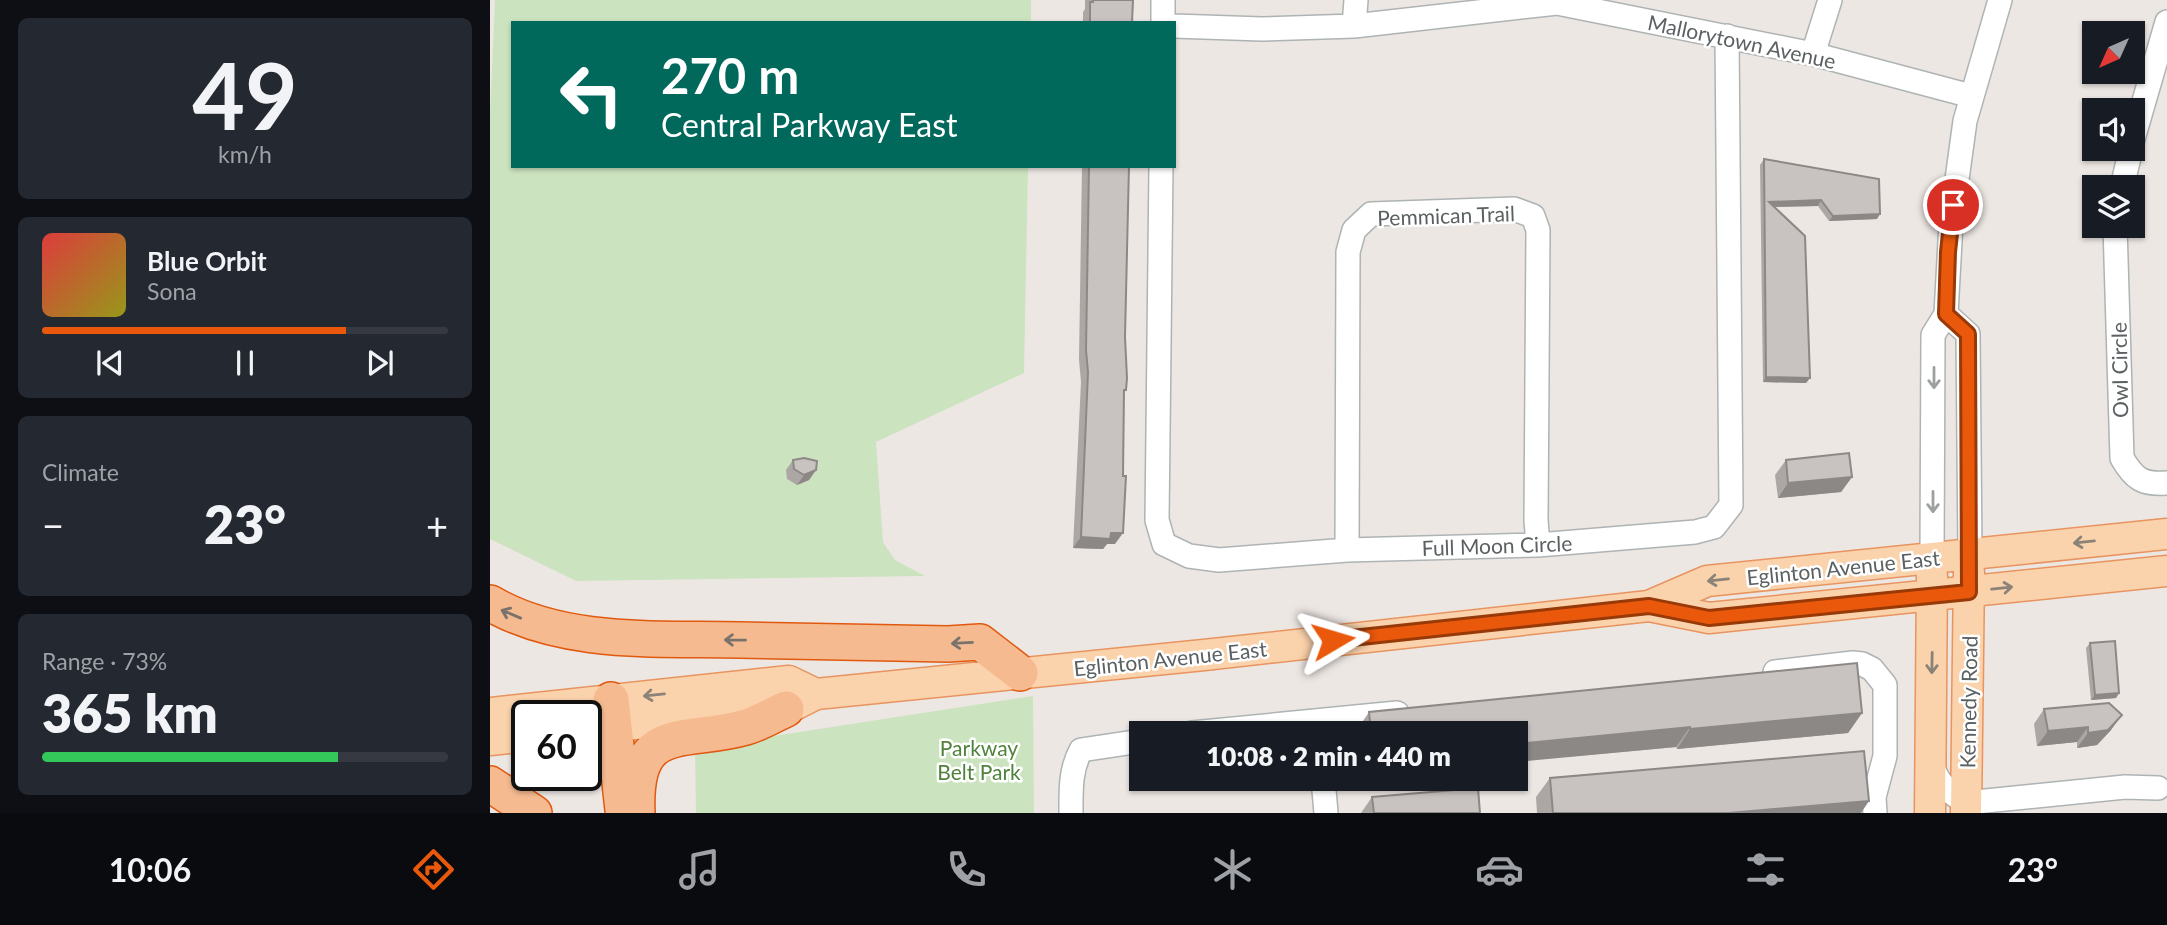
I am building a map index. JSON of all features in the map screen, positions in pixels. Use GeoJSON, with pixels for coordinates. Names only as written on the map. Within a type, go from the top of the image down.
{"type":"FeatureCollection","features":[{"type":"Feature","properties":{"kind":"highway"},"geometry":{"type":"LineString","coordinates":[[490,603],[506,613],[541,626],[588,635],[948,644],[980,642],[1020,673]]}},
{"type":"Feature","properties":{"kind":"highway"},"geometry":{"type":"LineString","coordinates":[[637,813],[636,790],[639,774],[645,761],[660,745],[674,738],[746,727],[801,702]]}},
{"type":"Feature","properties":{"kind":"highway"},"geometry":{"type":"LineString","coordinates":[[604,719],[623,813]]}},
{"type":"Feature","properties":{"kind":"highway"},"geometry":{"type":"LineString","coordinates":[[490,784],[534,813]]}},
{"type":"Feature","properties":{"kind":"main road","name":"Eglinton Avenue East"},"geometry":{"type":"LineString","coordinates":[[490,713],[604,719],[801,702],[1020,673],[1649,606],[1707,581],[2167,534]]}},
{"type":"Feature","properties":{"kind":"main road","name":"Kennedy Road"},"geometry":{"type":"LineString","coordinates":[[1966,808],[1969,554]]}},
{"type":"Feature","properties":{"kind":"main road","name":"Kennedy Road"},"geometry":{"type":"LineString","coordinates":[[1930,813],[1932,558]]}},
{"type":"Feature","properties":{"kind":"main road","name":"Eglinton Avenue East"},"geometry":{"type":"LineString","coordinates":[[1649,606],[1709,618],[2167,570]]}},
{"type":"Feature","properties":{"kind":"main road"},"geometry":{"type":"LineString","coordinates":[[490,740],[511,738]]}},
{"type":"Feature","properties":{"kind":"street"},"geometry":{"type":"LineString","coordinates":[[1163,0],[1163,21]]}},
{"type":"Feature","properties":{"kind":"street"},"geometry":{"type":"LineString","coordinates":[[1354,26],[1356,0]]}},
{"type":"Feature","properties":{"kind":"street"},"geometry":{"type":"LineString","coordinates":[[1813,54],[1830,0]]}},
{"type":"Feature","properties":{"kind":"street"},"geometry":{"type":"LineString","coordinates":[[1932,558],[1933,335],[1946,314],[1951,223],[1965,121],[2000,0]]}},
{"type":"Feature","properties":{"kind":"street","name":"Mallorytown Avenue"},"geometry":{"type":"LineString","coordinates":[[1176,26],[1262,29],[1354,26],[1557,3],[1813,54],[1971,96]]}},
{"type":"Feature","properties":{"kind":"street"},"geometry":{"type":"LineString","coordinates":[[2145,98],[2167,22]]}},
{"type":"Feature","properties":{"kind":"street","name":"Full Moon Circle"},"geometry":{"type":"LineString","coordinates":[[1161,168],[1157,520],[1164,544],[1189,556],[1219,560],[1347,550],[1538,545],[1695,533],[1713,527],[1731,505],[1727,36]]}},
{"type":"Feature","properties":{"kind":"street","name":"Pemmican Trail"},"geometry":{"type":"LineString","coordinates":[[1347,550],[1348,252],[1354,230],[1371,214],[1514,209],[1533,216],[1538,230],[1535,520],[1538,545]]}},
{"type":"Feature","properties":{"kind":"street","name":"Owl Circle"},"geometry":{"type":"LineString","coordinates":[[2115,238],[2122,458],[2131,474],[2151,485],[2167,483]]}},
{"type":"Feature","properties":{"kind":"street"},"geometry":{"type":"LineString","coordinates":[[1946,314],[1968,334],[1969,554]]}},
{"type":"Feature","properties":{"kind":"street"},"geometry":{"type":"LineString","coordinates":[[1757,674],[1853,663],[1862,664],[1878,674],[1885,685],[1885,755],[1874,797],[1875,813]]}},
{"type":"Feature","properties":{"kind":"street"},"geometry":{"type":"LineString","coordinates":[[1358,721],[1414,711]]}},
{"type":"Feature","properties":{"kind":"street"},"geometry":{"type":"LineString","coordinates":[[1071,813],[1074,762],[1081,750],[1129,743]]}},
{"type":"Feature","properties":{"kind":"street"},"geometry":{"type":"LineString","coordinates":[[1931,754],[1938,781],[1966,808],[2124,787],[2158,788]]}},
{"type":"Feature","properties":{"kind":"street"},"geometry":{"type":"LineString","coordinates":[[1916,813],[1918,771],[1931,754]]}},
{"type":"Feature","properties":{"kind":"street"},"geometry":{"type":"LineString","coordinates":[[1324,791],[1326,813]]}},
{"type":"Feature","properties":{"kind":"green space"},"geometry":{"type":"Polygon","coordinates":[[[495,0],[1031,0],[1031,21],[511,21],[511,168],[1028,168],[1024,373],[876,442],[883,542],[895,560],[925,576],[576,581],[490,539],[490,115],[495,0]]]}},
{"type":"Feature","properties":{"kind":"green space","name":"Parkway Belt Park"},"geometry":{"type":"Polygon","coordinates":[[[1033,696],[1034,813],[696,813],[695,748],[1033,696]]]}},
{"type":"Feature","properties":{"kind":"building"},"geometry":{"type":"Polygon","coordinates":[[[1133,0],[1132,21],[1090,21],[1090,2],[1133,0]]]}},
{"type":"Feature","properties":{"kind":"building"},"geometry":{"type":"Polygon","coordinates":[[[1764,159],[1879,179],[1880,214],[1833,216],[1821,200],[1769,202],[1805,236],[1810,378],[1766,377],[1764,159]]]}},
{"type":"Feature","properties":{"kind":"building"},"geometry":{"type":"Polygon","coordinates":[[[1089,168],[1129,168],[1125,337],[1127,378],[1124,390],[1123,476],[1126,476],[1123,533],[1111,533],[1110,539],[1081,537],[1088,372],[1086,350],[1089,168]]]}},
{"type":"Feature","properties":{"kind":"building"},"geometry":{"type":"Polygon","coordinates":[[[1849,453],[1852,477],[1788,483],[1786,460],[1849,453]]]}},
{"type":"Feature","properties":{"kind":"building"},"geometry":{"type":"Polygon","coordinates":[[[804,458],[817,461],[816,470],[804,475],[794,469],[793,460],[804,458]]]}},
{"type":"Feature","properties":{"kind":"building"},"geometry":{"type":"Polygon","coordinates":[[[2115,641],[2119,693],[2095,695],[2090,643],[2115,641]]]}},
{"type":"Feature","properties":{"kind":"building"},"geometry":{"type":"Polygon","coordinates":[[[1857,663],[1862,713],[1528,743],[1528,721],[1370,721],[1369,712],[1857,663]]]}},
{"type":"Feature","properties":{"kind":"building"},"geometry":{"type":"Polygon","coordinates":[[[2109,703],[2122,715],[2108,730],[2088,733],[2088,727],[2048,731],[2044,709],[2109,703]]]}},
{"type":"Feature","properties":{"kind":"building"},"geometry":{"type":"Polygon","coordinates":[[[1864,751],[1869,801],[1729,813],[1553,813],[1550,778],[1864,751]]]}},
{"type":"Feature","properties":{"kind":"building"},"geometry":{"type":"Polygon","coordinates":[[[1478,791],[1480,813],[1374,813],[1372,797],[1478,791]]]}},
{"type":"Feature","properties":{"kind":"route"},"geometry":{"type":"LineString","coordinates":[[1333,640],[1649,606],[1709,618],[1969,592],[1968,334],[1946,314],[1953,205]]}}]}
